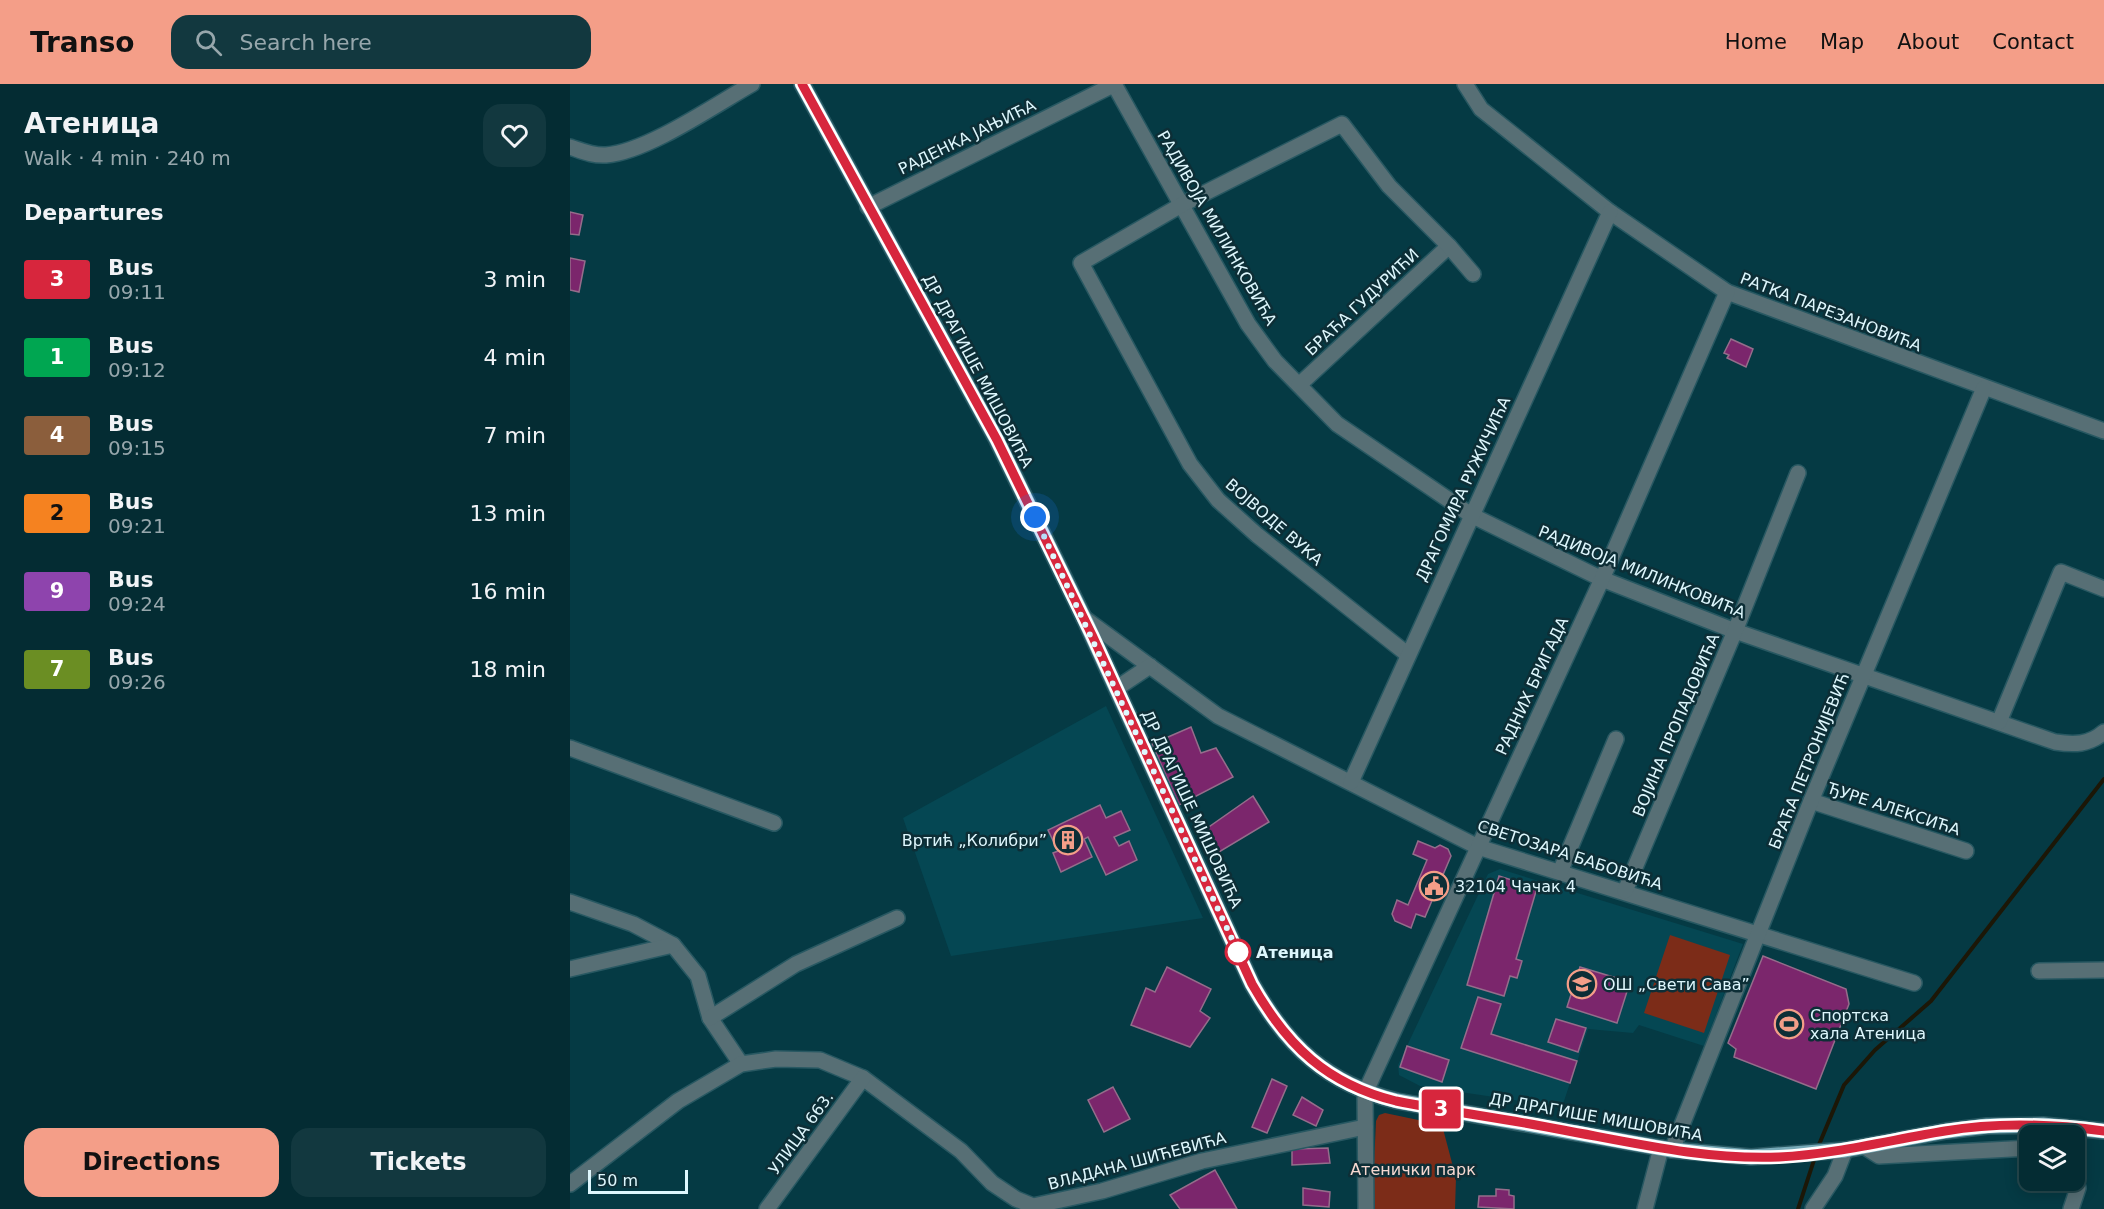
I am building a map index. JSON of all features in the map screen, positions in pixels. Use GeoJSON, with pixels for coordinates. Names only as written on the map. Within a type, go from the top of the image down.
{"type":"FeatureCollection","features":[{"type":"Feature","properties":{"kind":"main road","name":"ДР ДРАГИШЕ МИШОВИЋА"},"geometry":{"type":"LineString","coordinates":[[802,84],[997,440],[1084,618],[1263,1002],[1306,1055],[1331,1074],[1365,1093],[1667,1149],[1742,1157],[1799,1155],[1865,1147],[1946,1131],[1987,1126],[2043,1125],[2104,1131]]}},
{"type":"Feature","properties":{"kind":"street"},"geometry":{"type":"LineString","coordinates":[[570,147],[588,154],[622,153],[645,144],[752,84]]}},
{"type":"Feature","properties":{"kind":"street","name":"РАДЕНКА ЈАЊИЋА"},"geometry":{"type":"LineString","coordinates":[[868,207],[1115,84]]}},
{"type":"Feature","properties":{"kind":"street","name":"РАДИВОЈА МИЛИНКОВИЋА"},"geometry":{"type":"LineString","coordinates":[[1115,84],[1248,324],[1275,361],[1337,423],[1471,515],[1602,579],[1735,631],[1999,722],[2071,745],[2096,739],[2104,732]]}},
{"type":"Feature","properties":{"kind":"street","name":"РАТКА ПАРЕЗАНОВИЋА"},"geometry":{"type":"LineString","coordinates":[[1465,84],[1481,109],[1610,212],[1727,292],[1984,388],[2104,430]]}},
{"type":"Feature","properties":{"kind":"street"},"geometry":{"type":"LineString","coordinates":[[1183,204],[1342,124],[1389,186],[1449,246],[1473,274]]}},
{"type":"Feature","properties":{"kind":"street","name":"ВОЈВОДЕ ВУКА"},"geometry":{"type":"LineString","coordinates":[[1183,204],[1081,263],[1190,464],[1218,500],[1257,535],[1407,654]]}},
{"type":"Feature","properties":{"kind":"street","name":"ДРАГОМИРА РУЖИЧИЋА"},"geometry":{"type":"LineString","coordinates":[[1351,782],[1407,654],[1610,212]]}},
{"type":"Feature","properties":{"kind":"street","name":"БРАЋА ГУДУРИЋИ"},"geometry":{"type":"LineString","coordinates":[[1299,385],[1449,246]]}},
{"type":"Feature","properties":{"kind":"street","name":"РАДНИХ БРИГАДА"},"geometry":{"type":"LineString","coordinates":[[1365,1093],[1602,579],[1727,292]]}},
{"type":"Feature","properties":{"kind":"street","name":"БРАЋА ПЕТРОНИЈЕВИЋ"},"geometry":{"type":"LineString","coordinates":[[1645,1209],[1667,1149],[1984,388]]}},
{"type":"Feature","properties":{"kind":"street","name":"ВОЈИНА ПРОПАДОВИЋА"},"geometry":{"type":"LineString","coordinates":[[1625,891],[1735,631],[1798,473]]}},
{"type":"Feature","properties":{"kind":"street"},"geometry":{"type":"LineString","coordinates":[[1999,722],[2061,572],[2104,590]]}},
{"type":"Feature","properties":{"kind":"street","name":"СВЕТОЗАРА БАБОВИЋА"},"geometry":{"type":"LineString","coordinates":[[1084,618],[1218,716],[1478,847],[1914,983]]}},
{"type":"Feature","properties":{"kind":"street"},"geometry":{"type":"LineString","coordinates":[[1117,688],[1150,666]]}},
{"type":"Feature","properties":{"kind":"street"},"geometry":{"type":"LineString","coordinates":[[1560,872],[1616,740]]}},
{"type":"Feature","properties":{"kind":"street"},"geometry":{"type":"LineString","coordinates":[[570,748],[774,823]]}},
{"type":"Feature","properties":{"kind":"street","name":"ЂУРЕ АЛЕКСИЋА"},"geometry":{"type":"LineString","coordinates":[[1811,801],[1966,851]]}},
{"type":"Feature","properties":{"kind":"street"},"geometry":{"type":"LineString","coordinates":[[570,902],[633,924],[673,945],[698,976],[710,1018],[741,1064]]}},
{"type":"Feature","properties":{"kind":"street"},"geometry":{"type":"LineString","coordinates":[[710,1018],[796,964],[897,918]]}},
{"type":"Feature","properties":{"kind":"street"},"geometry":{"type":"LineString","coordinates":[[570,969],[673,945]]}},
{"type":"Feature","properties":{"kind":"street"},"geometry":{"type":"LineString","coordinates":[[2039,971],[2104,970]]}},
{"type":"Feature","properties":{"kind":"street","name":"ВЛАДАНА ШИЋЕВИЋА"},"geometry":{"type":"LineString","coordinates":[[570,1184],[678,1101],[741,1064],[776,1059],[820,1060],[863,1078],[961,1151],[992,1183],[1016,1199],[1035,1207],[1102,1191],[1202,1161],[1365,1127]]}},
{"type":"Feature","properties":{"kind":"street","name":"УЛИЦА 663."},"geometry":{"type":"LineString","coordinates":[[767,1209],[863,1078]]}},
{"type":"Feature","properties":{"kind":"street"},"geometry":{"type":"LineString","coordinates":[[1365,1093],[1366,1209]]}},
{"type":"Feature","properties":{"kind":"street"},"geometry":{"type":"LineString","coordinates":[[1865,1147],[1879,1156],[2019,1149]]}},
{"type":"Feature","properties":{"kind":"street"},"geometry":{"type":"LineString","coordinates":[[1813,1209],[1835,1176],[1841,1150]]}},
{"type":"Feature","properties":{"kind":"street"},"geometry":{"type":"LineString","coordinates":[[2072,1209],[2077,1191]]}},
{"type":"Feature","properties":{"kind":"shaded area"},"geometry":{"type":"Polygon","coordinates":[[[1106,706],[1203,918],[951,956],[903,818],[1106,706]]]}},
{"type":"Feature","properties":{"kind":"shaded area","name":"ОШ „Свети Сава”"},"geometry":{"type":"Polygon","coordinates":[[[1500,869],[1743,944],[1704,1046],[1639,1025],[1633,1033],[1588,1029],[1562,1107],[1420,1086],[1399,1075],[1398,1065],[1488,874],[1500,869]]]}},
{"type":"Feature","properties":{"kind":"green space"},"geometry":{"type":"Polygon","coordinates":[[[1670,935],[1730,955],[1704,1033],[1644,1013],[1670,935]]]}},
{"type":"Feature","properties":{"kind":"green space","name":"Атенички парк"},"geometry":{"type":"Polygon","coordinates":[[[1385,1113],[1442,1125],[1456,1178],[1455,1209],[1372,1209],[1376,1121],[1379,1115],[1385,1113]]]}},
{"type":"Feature","properties":{"kind":"building"},"geometry":{"type":"Polygon","coordinates":[[[570,212],[583,215],[579,235],[570,234],[570,212]]]}},
{"type":"Feature","properties":{"kind":"building"},"geometry":{"type":"Polygon","coordinates":[[[570,258],[585,261],[579,292],[570,290],[570,258]]]}},
{"type":"Feature","properties":{"kind":"building"},"geometry":{"type":"Polygon","coordinates":[[[1731,339],[1753,349],[1746,367],[1727,358],[1729,355],[1724,353],[1731,339]]]}},
{"type":"Feature","properties":{"kind":"building"},"geometry":{"type":"Polygon","coordinates":[[[1191,727],[1201,753],[1216,748],[1233,777],[1179,805],[1152,744],[1191,727]]]}},
{"type":"Feature","properties":{"kind":"building"},"geometry":{"type":"Polygon","coordinates":[[[1253,796],[1269,822],[1219,852],[1206,829],[1253,796]]]}},
{"type":"Feature","properties":{"kind":"building","name":"Вртић „Колибри”"},"geometry":{"type":"Polygon","coordinates":[[[1100,805],[1106,818],[1121,811],[1130,830],[1114,837],[1119,846],[1129,841],[1137,860],[1106,875],[1088,837],[1084,839],[1092,857],[1061,872],[1053,853],[1058,851],[1048,830],[1100,805]]]}},
{"type":"Feature","properties":{"kind":"building"},"geometry":{"type":"Polygon","coordinates":[[[1418,841],[1435,848],[1440,845],[1448,849],[1451,856],[1425,917],[1416,914],[1411,928],[1395,921],[1392,914],[1397,900],[1408,905],[1427,860],[1413,854],[1418,841]]]}},
{"type":"Feature","properties":{"kind":"building"},"geometry":{"type":"Polygon","coordinates":[[[1499,876],[1537,888],[1516,959],[1522,961],[1517,978],[1510,976],[1504,996],[1467,985],[1499,876]]]}},
{"type":"Feature","properties":{"kind":"building","name":"Спортска хала Атеница"},"geometry":{"type":"Polygon","coordinates":[[[1763,956],[1846,989],[1849,1004],[1816,1089],[1734,1057],[1736,1049],[1728,1043],[1763,956]]]}},
{"type":"Feature","properties":{"kind":"building"},"geometry":{"type":"Polygon","coordinates":[[[1167,967],[1211,989],[1200,1011],[1210,1018],[1190,1047],[1131,1025],[1146,988],[1155,992],[1167,967]]]}},
{"type":"Feature","properties":{"kind":"building"},"geometry":{"type":"Polygon","coordinates":[[[1580,967],[1630,982],[1617,1023],[1567,1007],[1580,967]]]}},
{"type":"Feature","properties":{"kind":"building"},"geometry":{"type":"Polygon","coordinates":[[[1478,997],[1501,1004],[1491,1034],[1577,1061],[1570,1083],[1461,1048],[1478,997]]]}},
{"type":"Feature","properties":{"kind":"building"},"geometry":{"type":"Polygon","coordinates":[[[1556,1019],[1586,1028],[1578,1052],[1548,1042],[1556,1019]]]}},
{"type":"Feature","properties":{"kind":"building"},"geometry":{"type":"Polygon","coordinates":[[[1407,1046],[1449,1060],[1442,1082],[1400,1067],[1407,1046]]]}},
{"type":"Feature","properties":{"kind":"building"},"geometry":{"type":"Polygon","coordinates":[[[1272,1079],[1287,1086],[1267,1133],[1252,1127],[1272,1079]]]}},
{"type":"Feature","properties":{"kind":"building"},"geometry":{"type":"Polygon","coordinates":[[[1113,1087],[1130,1119],[1104,1132],[1088,1100],[1113,1087]]]}},
{"type":"Feature","properties":{"kind":"building"},"geometry":{"type":"Polygon","coordinates":[[[1302,1097],[1323,1110],[1316,1126],[1293,1115],[1302,1097]]]}},
{"type":"Feature","properties":{"kind":"building"},"geometry":{"type":"Polygon","coordinates":[[[1328,1148],[1330,1163],[1292,1165],[1292,1149],[1328,1148]]]}},
{"type":"Feature","properties":{"kind":"building"},"geometry":{"type":"Polygon","coordinates":[[[1215,1170],[1237,1209],[1180,1209],[1170,1195],[1215,1170]]]}},
{"type":"Feature","properties":{"kind":"building"},"geometry":{"type":"Polygon","coordinates":[[[1303,1188],[1330,1192],[1329,1207],[1303,1205],[1303,1188]]]}},
{"type":"Feature","properties":{"kind":"building"},"geometry":{"type":"Polygon","coordinates":[[[1496,1189],[1509,1190],[1509,1195],[1514,1196],[1514,1209],[1478,1207],[1479,1196],[1496,1196],[1496,1189]]]}},
{"type":"Feature","properties":{"kind":"waterway"},"geometry":{"type":"LineString","coordinates":[[1818,1147],[1844,1085],[1875,1050],[1931,1001],[2104,779]]}},
{"type":"Feature","properties":{"kind":"waterway"},"geometry":{"type":"LineString","coordinates":[[1798,1209],[1815,1157]]}},
{"type":"Feature","properties":{"kind":"bus line","name":"3"},"geometry":{"type":"LineString","coordinates":[[802,84],[997,440],[1092,635],[1252,984],[1270,1014],[1294,1043],[1318,1065],[1365,1093],[1396,1101],[1672,1150],[1725,1156],[1778,1157],[1845,1150],[1946,1131],[1987,1126],[2043,1125],[2104,1131]]}},
{"type":"Feature","properties":{"kind":"place","name":"Вртић „Колибри”"},"geometry":{"type":"Point","coordinates":[1068,840]}},
{"type":"Feature","properties":{"kind":"place","name":"32104 Чачак 4"},"geometry":{"type":"Point","coordinates":[1434,886]}},
{"type":"Feature","properties":{"kind":"place","name":"Атеница"},"geometry":{"type":"Point","coordinates":[1238,952]}},
{"type":"Feature","properties":{"kind":"place","name":"ОШ „Свети Сава”"},"geometry":{"type":"Point","coordinates":[1582,984]}},
{"type":"Feature","properties":{"kind":"place","name":"Спортска хала Атеница"},"geometry":{"type":"Point","coordinates":[1789,1024]}},
{"type":"Feature","properties":{"kind":"route"},"geometry":{"type":"LineString","coordinates":[[1035,517],[1117,688],[1238,952]]}}]}
